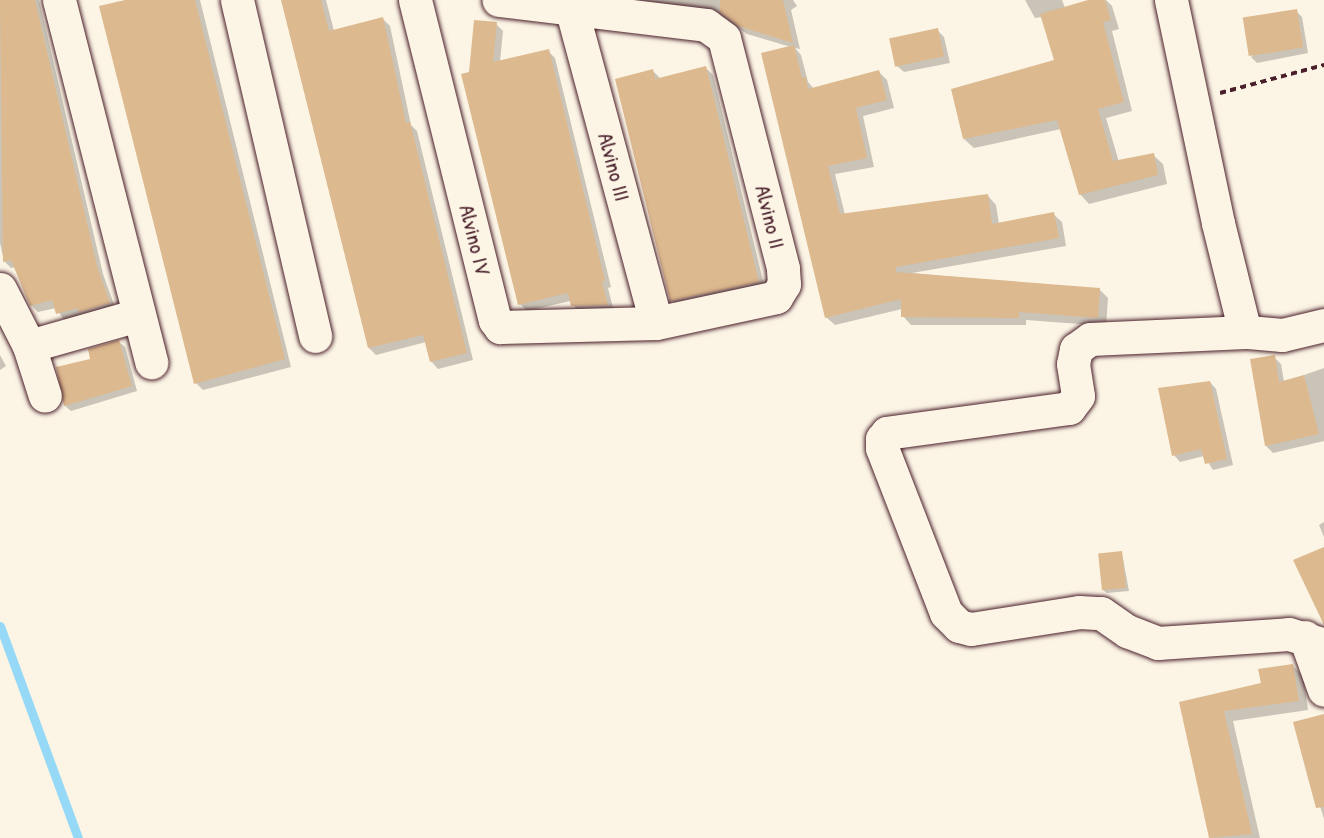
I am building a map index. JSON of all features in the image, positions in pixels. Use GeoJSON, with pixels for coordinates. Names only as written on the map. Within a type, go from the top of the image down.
{"type":"FeatureCollection","features":[{"type":"Feature","properties":{"kind":"street"},"geometry":{"type":"LineString","coordinates":[[59,0],[150,362]]}},
{"type":"Feature","properties":{"kind":"street"},"geometry":{"type":"LineString","coordinates":[[237,0],[315,336]]}},
{"type":"Feature","properties":{"kind":"street","name":"Alvino IV"},"geometry":{"type":"LineString","coordinates":[[415,0],[495,320],[506,329],[656,323]]}},
{"type":"Feature","properties":{"kind":"street"},"geometry":{"type":"LineString","coordinates":[[499,0],[572,11]]}},
{"type":"Feature","properties":{"kind":"street"},"geometry":{"type":"LineString","coordinates":[[1171,0],[1245,332]]}},
{"type":"Feature","properties":{"kind":"street","name":"Alvino III"},"geometry":{"type":"LineString","coordinates":[[572,11],[656,323]]}},
{"type":"Feature","properties":{"kind":"street","name":"Alvino II"},"geometry":{"type":"LineString","coordinates":[[572,11],[706,26],[724,38],[729,51],[784,284],[770,301],[656,323]]}},
{"type":"Feature","properties":{"kind":"street"},"geometry":{"type":"LineString","coordinates":[[0,289],[29,346],[45,396]]}},
{"type":"Feature","properties":{"kind":"street"},"geometry":{"type":"LineString","coordinates":[[29,346],[138,315]]}},
{"type":"Feature","properties":{"kind":"street"},"geometry":{"type":"LineString","coordinates":[[1324,325],[1282,334],[1245,332],[1086,341],[1076,349],[1073,364],[1078,396],[1069,408],[887,433],[882,448],[946,614],[959,626],[971,629],[1079,612],[1101,613],[1127,631],[1158,643],[1289,634],[1315,641],[1324,690]]}},
{"type":"Feature","properties":{"kind":"path"},"geometry":{"type":"LineString","coordinates":[[1192,100],[1324,65]]}},
{"type":"Feature","properties":{"kind":"building"},"geometry":{"type":"Polygon","coordinates":[[[0,0],[35,0],[97,266],[110,303],[79,312],[78,308],[56,314],[52,300],[30,306],[11,260],[3,262],[0,0]]]}},
{"type":"Feature","properties":{"kind":"building"},"geometry":{"type":"Polygon","coordinates":[[[125,0],[195,0],[285,359],[194,384],[99,6],[125,0]]]}},
{"type":"Feature","properties":{"kind":"building"},"geometry":{"type":"Polygon","coordinates":[[[281,0],[321,0],[329,31],[383,17],[406,123],[410,122],[467,353],[430,362],[423,335],[368,348],[281,0]]]}},
{"type":"Feature","properties":{"kind":"building"},"geometry":{"type":"Polygon","coordinates":[[[720,0],[783,0],[793,43],[738,26],[720,12],[720,0]]]}},
{"type":"Feature","properties":{"kind":"building"},"geometry":{"type":"Polygon","coordinates":[[[1088,0],[1105,0],[1111,20],[1103,22],[1124,102],[1098,109],[1113,161],[1154,153],[1158,175],[1079,195],[1057,120],[963,139],[951,89],[1054,60],[1040,14],[1088,0]]]}},
{"type":"Feature","properties":{"kind":"building"},"geometry":{"type":"Polygon","coordinates":[[[1297,9],[1303,48],[1249,56],[1243,18],[1297,9]]]}},
{"type":"Feature","properties":{"kind":"building"},"geometry":{"type":"Polygon","coordinates":[[[474,20],[497,22],[493,62],[549,49],[605,281],[602,282],[608,305],[571,306],[568,293],[518,305],[461,74],[469,72],[474,20]]]}},
{"type":"Feature","properties":{"kind":"building"},"geometry":{"type":"Polygon","coordinates":[[[938,28],[944,56],[895,67],[889,38],[938,28]]]}},
{"type":"Feature","properties":{"kind":"building"},"geometry":{"type":"Polygon","coordinates":[[[794,45],[802,78],[806,77],[808,89],[879,70],[887,100],[856,108],[867,158],[828,166],[840,214],[988,194],[992,224],[1054,212],[1059,238],[896,267],[896,272],[1100,288],[1098,318],[1019,312],[1019,318],[901,317],[901,299],[825,318],[761,53],[794,45]]]}},
{"type":"Feature","properties":{"kind":"building"},"geometry":{"type":"Polygon","coordinates":[[[706,66],[759,282],[670,301],[615,79],[653,69],[655,79],[706,66]]]}},
{"type":"Feature","properties":{"kind":"building"},"geometry":{"type":"Polygon","coordinates":[[[119,340],[132,386],[64,406],[56,367],[90,359],[88,349],[119,340]]]}},
{"type":"Feature","properties":{"kind":"building"},"geometry":{"type":"Polygon","coordinates":[[[1275,355],[1279,382],[1304,375],[1319,434],[1265,446],[1250,359],[1275,355]]]}},
{"type":"Feature","properties":{"kind":"building"},"geometry":{"type":"Polygon","coordinates":[[[1210,381],[1227,459],[1205,464],[1201,449],[1172,456],[1158,388],[1210,381]]]}},
{"type":"Feature","properties":{"kind":"building"},"geometry":{"type":"Polygon","coordinates":[[[1324,547],[1324,625],[1293,560],[1324,547]]]}},
{"type":"Feature","properties":{"kind":"building"},"geometry":{"type":"Polygon","coordinates":[[[1122,551],[1126,588],[1102,590],[1098,554],[1122,551]]]}},
{"type":"Feature","properties":{"kind":"building"},"geometry":{"type":"Polygon","coordinates":[[[1293,664],[1299,701],[1224,711],[1252,834],[1209,838],[1179,702],[1261,683],[1258,669],[1293,664]]]}},
{"type":"Feature","properties":{"kind":"building"},"geometry":{"type":"Polygon","coordinates":[[[1324,714],[1324,807],[1316,808],[1293,722],[1324,714]]]}},
{"type":"Feature","properties":{"kind":"waterway"},"geometry":{"type":"LineString","coordinates":[[0,626],[78,838]]}}]}
